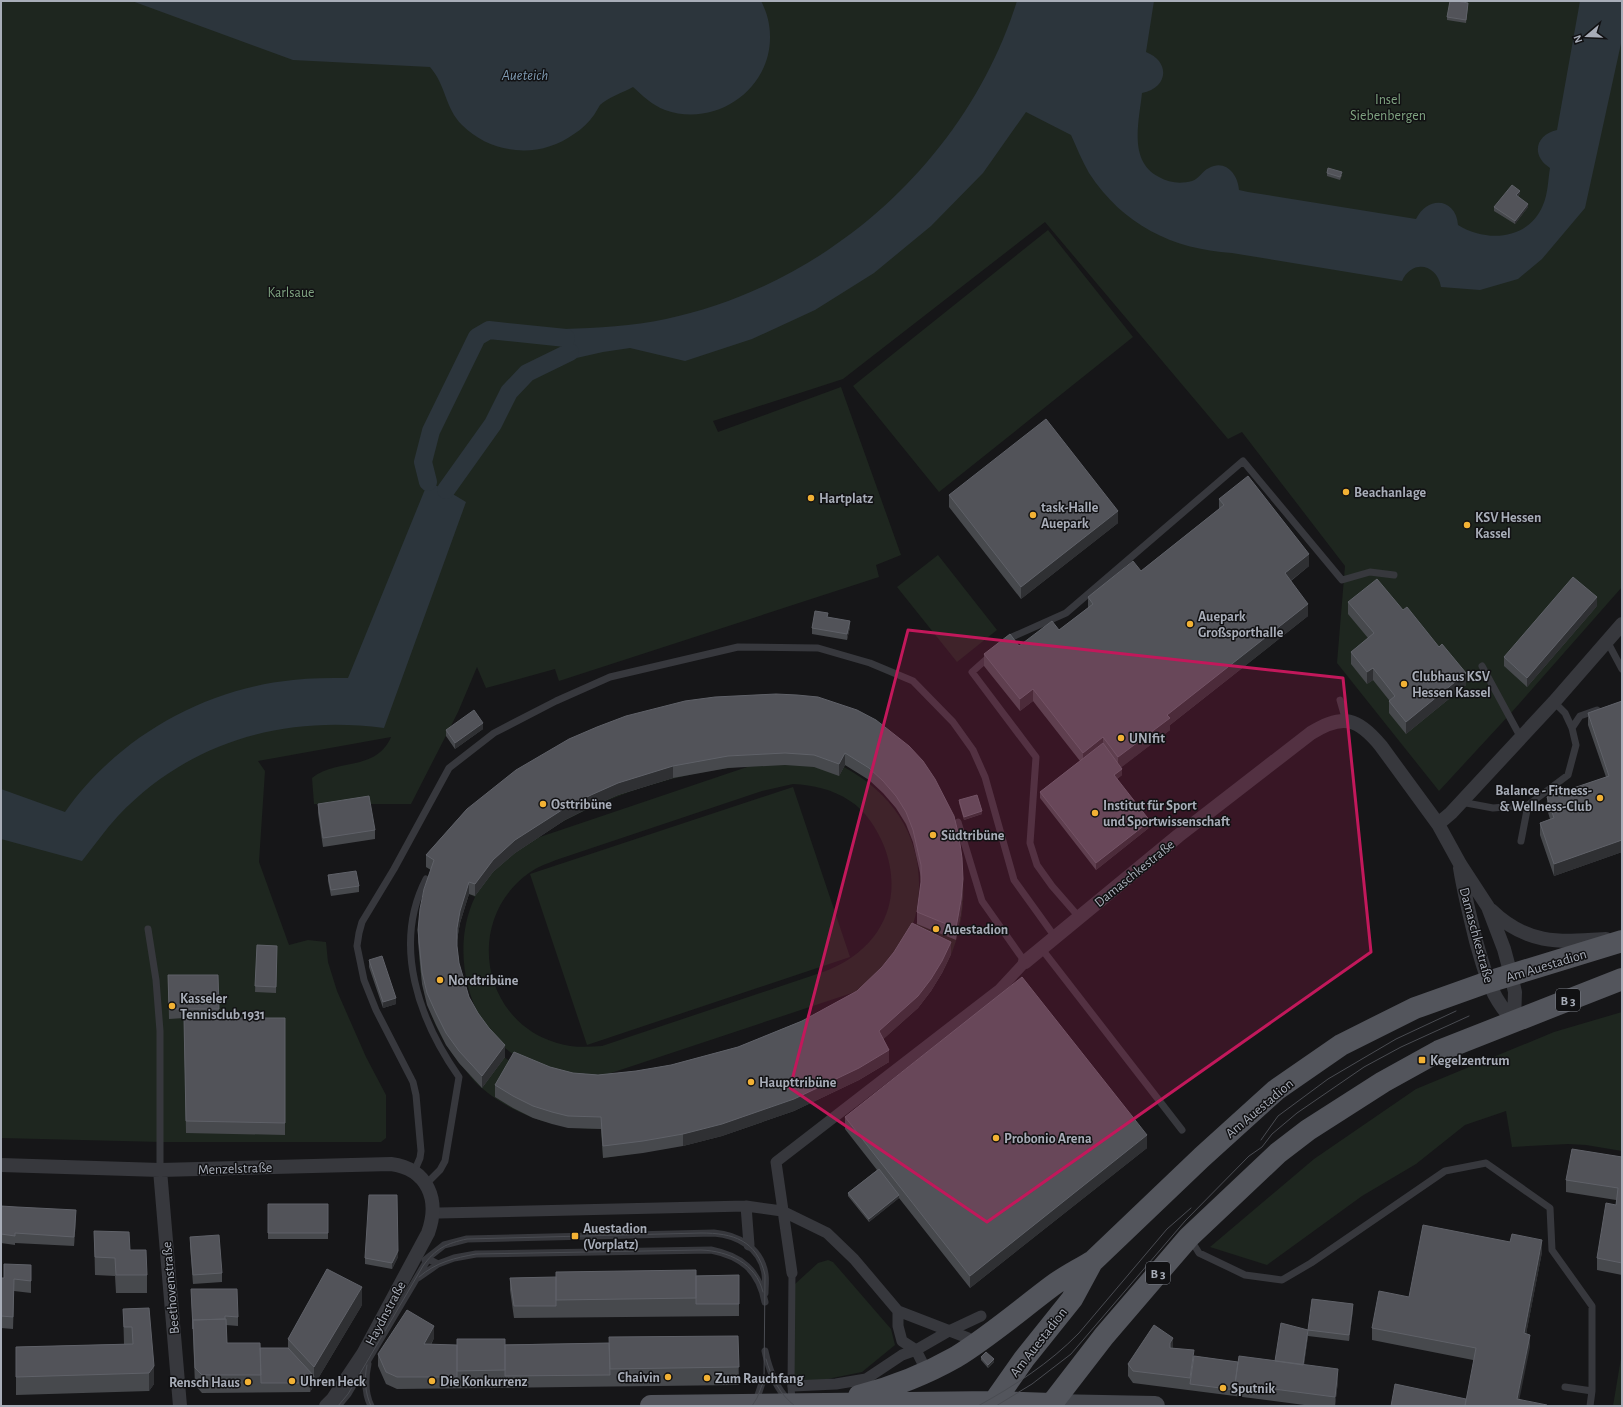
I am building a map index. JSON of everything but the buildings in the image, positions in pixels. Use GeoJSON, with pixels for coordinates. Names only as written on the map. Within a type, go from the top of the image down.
{"type":"FeatureCollection","features":[{"type":"Feature","properties":{"kind":"main road","name":"Am Auestadion"},"geometry":{"type":"LineString","coordinates":[[992,1404],[1020,1364],[1072,1299],[1092,1262],[1202,1157],[1276,1090],[1341,1045],[1415,1008],[1488,982],[1622,940]]}},
{"type":"Feature","properties":{"kind":"main road","name":"B 3"},"geometry":{"type":"LineString","coordinates":[[1050,1405],[1104,1336],[1189,1237],[1278,1153],[1308,1130],[1383,1082],[1433,1054],[1622,979]]}},
{"type":"Feature","properties":{"kind":"main road"},"geometry":{"type":"LineString","coordinates":[[828,1403],[880,1391],[936,1368],[977,1343],[1053,1286],[1092,1262]]}},
{"type":"Feature","properties":{"kind":"main road"},"geometry":{"type":"LineString","coordinates":[[651,1406],[752,1405],[793,1399],[828,1403],[1155,1406]]}},
{"type":"Feature","properties":{"kind":"street"},"geometry":{"type":"LineString","coordinates":[[1438,824],[1461,802],[1521,738],[1622,624]]}},
{"type":"Feature","properties":{"kind":"street","name":"Damaschkestraße"},"geometry":{"type":"LineString","coordinates":[[1025,962],[1079,917],[1310,733],[1322,726],[1335,722],[1346,721],[1358,724],[1371,734],[1438,824],[1460,864],[1488,907],[1504,949],[1511,975],[1514,992],[1514,1021]]}},
{"type":"Feature","properties":{"kind":"street","name":"Damaschkestraße"},"geometry":{"type":"LineString","coordinates":[[1460,864],[1468,911],[1488,982],[1504,1010],[1514,1021]]}},
{"type":"Feature","properties":{"kind":"street","name":"Am Auestadion"},"geometry":{"type":"LineString","coordinates":[[1488,907],[1502,921],[1531,936],[1570,941],[1622,940]]}},
{"type":"Feature","properties":{"kind":"street"},"geometry":{"type":"LineString","coordinates":[[792,1273],[776,1162],[1000,989],[1025,962]]}},
{"type":"Feature","properties":{"kind":"street","name":"Menzelstraße"},"geometry":{"type":"LineString","coordinates":[[1,1165],[160,1170],[391,1164],[406,1167],[414,1172],[426,1184],[436,1213]]}},
{"type":"Feature","properties":{"kind":"street","name":"Beethovenstraße"},"geometry":{"type":"LineString","coordinates":[[160,1170],[180,1406]]}},
{"type":"Feature","properties":{"kind":"street"},"geometry":{"type":"LineString","coordinates":[[746,1206],[749,1245]]}},
{"type":"Feature","properties":{"kind":"street"},"geometry":{"type":"LineString","coordinates":[[436,1213],[746,1206],[782,1211],[827,1233],[854,1259],[898,1311],[968,1338]]}},
{"type":"Feature","properties":{"kind":"street","name":"Haydnstraße"},"geometry":{"type":"LineString","coordinates":[[326,1406],[367,1355],[428,1233],[436,1213]]}},
{"type":"Feature","properties":{"kind":"street"},"geometry":{"type":"LineString","coordinates":[[898,1311],[898,1326],[902,1341],[916,1350],[923,1364]]}},
{"type":"Feature","properties":{"kind":"street"},"geometry":{"type":"LineString","coordinates":[[793,1399],[836,1384],[866,1378],[897,1358],[916,1350],[949,1331],[981,1316]]}},
{"type":"Feature","properties":{"kind":"lane"},"geometry":{"type":"LineString","coordinates":[[1079,917],[1052,886],[1037,865],[1030,843],[1036,757],[972,672],[1012,637],[1066,613],[1243,461],[1342,580],[1370,572],[1394,576]]}},
{"type":"Feature","properties":{"kind":"lane"},"geometry":{"type":"LineString","coordinates":[[1607,641],[1622,669]]}},
{"type":"Feature","properties":{"kind":"lane"},"geometry":{"type":"LineString","coordinates":[[414,1172],[420,1158],[421,1151],[416,1095],[413,1082],[376,1010],[364,980],[357,946],[362,922],[394,868],[449,768],[494,733],[556,701],[610,677],[738,647],[818,648],[870,663],[913,681],[953,722],[973,750],[986,777],[1014,880],[1055,937]]}},
{"type":"Feature","properties":{"kind":"lane"},"geometry":{"type":"LineString","coordinates":[[1482,666],[1521,738]]}},
{"type":"Feature","properties":{"kind":"lane"},"geometry":{"type":"LineString","coordinates":[[1340,700],[1346,721]]}},
{"type":"Feature","properties":{"kind":"lane"},"geometry":{"type":"LineString","coordinates":[[1461,802],[1493,808],[1528,805],[1568,775],[1576,745],[1572,728],[1565,713],[1554,702]]}},
{"type":"Feature","properties":{"kind":"lane"},"geometry":{"type":"LineString","coordinates":[[1572,728],[1580,716],[1601,709]]}},
{"type":"Feature","properties":{"kind":"lane"},"geometry":{"type":"LineString","coordinates":[[1521,841],[1528,805]]}},
{"type":"Feature","properties":{"kind":"lane"},"geometry":{"type":"LineString","coordinates":[[958,822],[982,901],[1025,962]]}},
{"type":"Feature","properties":{"kind":"lane"},"geometry":{"type":"LineString","coordinates":[[426,879],[416,902],[412,918],[410,941],[412,970],[416,988],[428,1024],[437,1043],[459,1076],[445,1161],[440,1170],[426,1184]]}},
{"type":"Feature","properties":{"kind":"lane"},"geometry":{"type":"LineString","coordinates":[[148,929],[156,980],[160,1031],[160,1170]]}},
{"type":"Feature","properties":{"kind":"lane"},"geometry":{"type":"LineString","coordinates":[[1041,948],[1182,1130]]}},
{"type":"Feature","properties":{"kind":"lane"},"geometry":{"type":"LineString","coordinates":[[1189,1237],[1199,1253],[1245,1275],[1282,1280],[1311,1263],[1445,1170],[1486,1163],[1550,1208],[1552,1250],[1592,1306],[1592,1390],[1590,1406]]}},
{"type":"Feature","properties":{"kind":"lane"},"geometry":{"type":"LineString","coordinates":[[338,1406],[348,1394],[367,1355],[412,1284],[428,1259],[444,1245],[467,1239],[701,1233],[727,1234],[749,1245],[759,1257],[765,1275],[765,1302],[762,1288],[748,1266],[730,1255],[711,1250],[476,1254],[454,1258],[438,1264],[420,1276],[412,1284]]}},
{"type":"Feature","properties":{"kind":"lane"},"geometry":{"type":"LineString","coordinates":[[412,1264],[428,1259],[438,1264]]}},
{"type":"Feature","properties":{"kind":"lane"},"geometry":{"type":"LineString","coordinates":[[792,1273],[791,1386],[793,1399]]}},
{"type":"Feature","properties":{"kind":"lane"},"geometry":{"type":"LineString","coordinates":[[765,1351],[775,1383],[780,1392],[793,1399]]}},
{"type":"Feature","properties":{"kind":"lane"},"geometry":{"type":"LineString","coordinates":[[367,1355],[366,1396],[371,1406]]}},
{"type":"Feature","properties":{"kind":"lane"},"geometry":{"type":"LineString","coordinates":[[752,1405],[757,1398],[764,1380]]}},
{"type":"Feature","properties":{"kind":"lane"},"geometry":{"type":"LineString","coordinates":[[1565,1387],[1592,1390]]}},
{"type":"Feature","properties":{"kind":"highlighted area"},"geometry":{"type":"Polygon","coordinates":[[[908,630],[1343,678],[1371,952],[987,1222],[790,1088],[908,630]]]}},
{"type":"Feature","properties":{"kind":"green space","name":"Karlsaue"},"geometry":{"type":"Polygon","coordinates":[[[1,1],[1622,1],[1622,587],[1511,713],[1439,791],[1337,663],[1345,566],[1242,432],[1228,439],[1045,222],[843,379],[713,421],[718,432],[841,387],[901,555],[876,565],[879,577],[559,681],[555,669],[486,688],[477,667],[458,712],[411,804],[314,804],[312,778],[332,768],[366,760],[376,755],[384,748],[391,737],[258,761],[265,771],[259,862],[289,945],[308,940],[326,942],[328,962],[337,991],[366,1057],[386,1095],[386,1138],[381,1142],[161,1142],[1,1138],[1,1]]]}},
{"type":"Feature","properties":{"kind":"green space"},"geometry":{"type":"Polygon","coordinates":[[[1048,230],[1133,337],[939,492],[853,386],[1048,230]]]}},
{"type":"Feature","properties":{"kind":"green space"},"geometry":{"type":"Polygon","coordinates":[[[938,555],[997,630],[957,662],[897,587],[938,555]]]}},
{"type":"Feature","properties":{"kind":"green space","name":"Auestadion"},"geometry":{"type":"Polygon","coordinates":[[[769,706],[815,709],[838,715],[871,730],[900,750],[924,775],[942,804],[955,836],[962,870],[963,906],[956,941],[950,957],[935,985],[914,1010],[879,1043],[889,1062],[820,1098],[751,1126],[680,1145],[603,1158],[601,1129],[569,1127],[553,1124],[538,1120],[510,1107],[496,1099],[478,1085],[449,1050],[436,1027],[427,1002],[421,976],[419,950],[420,924],[425,898],[434,872],[426,867],[457,831],[478,811],[507,788],[538,768],[570,751],[603,737],[672,717],[708,711],[769,706]],[[845,765],[844,767],[861,777],[876,789],[900,818],[909,834],[915,851],[918,870],[919,890],[917,910],[911,929],[890,959],[871,979],[873,986],[578,1084],[575,1076],[541,1068],[510,1052],[495,1038],[482,1021],[473,1001],[467,980],[464,959],[464,937],[468,916],[475,897],[469,894],[460,921],[457,961],[466,1001],[474,1018],[486,1036],[507,1059],[514,1064],[544,1077],[579,1086],[599,1087],[627,1085],[684,1075],[739,1059],[792,1038],[833,1018],[853,1006],[875,987],[892,967],[906,946],[916,925],[920,910],[921,886],[915,848],[909,833],[902,818],[894,805],[872,781],[845,765]],[[747,767],[703,772],[661,782],[619,796],[578,814],[537,838],[747,767]],[[793,784],[762,791],[556,860],[538,867],[529,873],[508,893],[495,916],[489,941],[490,967],[498,992],[511,1014],[531,1031],[557,1043],[585,1047],[602,1046],[823,972],[842,963],[859,952],[872,938],[882,923],[889,906],[891,887],[890,867],[884,846],[878,833],[866,815],[856,805],[836,793],[808,785],[793,784]]]}},
{"type":"Feature","properties":{"kind":"green space"},"geometry":{"type":"Polygon","coordinates":[[[793,787],[850,957],[587,1045],[530,874],[793,787]]]}},
{"type":"Feature","properties":{"kind":"green space"},"geometry":{"type":"Polygon","coordinates":[[[1622,1012],[1622,1151],[1586,1145],[1568,1144],[1512,1147],[1506,1111],[1465,1125],[1416,1164],[1362,1196],[1267,1265],[1210,1247],[1314,1159],[1416,1089],[1554,1032],[1622,1012]]]}},
{"type":"Feature","properties":{"kind":"green space"},"geometry":{"type":"Polygon","coordinates":[[[828,1260],[833,1262],[891,1329],[895,1345],[862,1372],[793,1386],[795,1284],[818,1263],[828,1260]]]}},
{"type":"Feature","properties":{"kind":"green space"},"geometry":{"type":"Polygon","coordinates":[[[1622,1352],[1622,1406],[1613,1406],[1622,1352]]]}},
{"type":"Feature","properties":{"kind":"water","name":"Aueteich"},"geometry":{"type":"Polygon","coordinates":[[[132,1],[761,1],[768,18],[770,36],[768,55],[761,73],[750,88],[737,100],[720,109],[703,114],[684,114],[665,110],[652,103],[633,87],[603,102],[585,125],[561,142],[532,150],[516,150],[502,148],[487,143],[462,125],[452,111],[439,81],[430,67],[293,60],[132,1]]]}},
{"type":"Feature","properties":{"kind":"water"},"geometry":{"type":"Polygon","coordinates":[[[1017,1],[1154,1],[1146,52],[1154,56],[1160,62],[1163,68],[1163,74],[1157,86],[1142,93],[1138,140],[1139,151],[1149,170],[1167,181],[1192,181],[1197,179],[1207,169],[1220,165],[1230,170],[1236,179],[1239,190],[1416,219],[1421,211],[1427,206],[1434,203],[1441,203],[1452,209],[1456,216],[1458,225],[1469,231],[1494,236],[1506,235],[1518,231],[1528,225],[1537,217],[1545,201],[1550,168],[1540,158],[1538,146],[1544,136],[1557,130],[1580,1],[1622,1],[1622,39],[1585,208],[1542,259],[1518,279],[1480,290],[1441,287],[1439,279],[1435,273],[1424,267],[1412,269],[1406,274],[1402,281],[1232,253],[1210,251],[1169,240],[1133,220],[1117,207],[1102,191],[1089,173],[1071,135],[1026,112],[983,173],[931,226],[874,273],[815,310],[752,339],[685,361],[630,348],[572,359],[564,329],[615,326],[666,319],[726,302],[783,277],[836,245],[884,206],[927,162],[964,113],[994,59],[1017,1]]]}},
{"type":"Feature","properties":{"kind":"water"},"geometry":{"type":"Polygon","coordinates":[[[428,482],[446,490],[466,502],[384,728],[347,725],[310,726],[275,730],[240,739],[207,752],[175,769],[146,790],[118,816],[82,861],[1,839],[1,789],[65,812],[86,785],[110,761],[136,740],[195,706],[227,694],[259,685],[300,679],[348,678],[428,482]]]}},
{"type":"Feature","properties":{"kind":"waterway"},"geometry":{"type":"LineString","coordinates":[[428,482],[423,462],[431,431],[477,337],[489,330],[566,338]]}},
{"type":"Feature","properties":{"kind":"waterway"},"geometry":{"type":"LineString","coordinates":[[446,490],[493,424],[509,392],[527,373],[570,352]]}},
{"type":"Feature","properties":{"kind":"tram line"},"geometry":{"type":"LineString","coordinates":[[1261,1140],[1278,1116],[1328,1079],[1396,1039],[1456,1011]]}},
{"type":"Feature","properties":{"kind":"tram line"},"geometry":{"type":"LineString","coordinates":[[996,1406],[1032,1384],[1071,1354],[1185,1221],[1249,1156],[1262,1147],[1272,1134],[1297,1113],[1364,1067],[1401,1047],[1469,1016]]}},
{"type":"Feature","properties":{"kind":"tram line"},"geometry":{"type":"LineString","coordinates":[[978,1406],[1031,1373],[1068,1344],[1167,1229],[1191,1208]]}},
{"type":"Feature","properties":{"kind":"tram line"},"geometry":{"type":"LineString","coordinates":[[338,1406],[348,1394],[423,1266],[432,1255],[447,1245],[467,1239],[701,1233],[713,1233],[733,1237],[750,1246],[761,1263],[765,1275],[764,1380],[752,1406]]}},
{"type":"Feature","properties":{"kind":"tram line"},"geometry":{"type":"LineString","coordinates":[[419,1277],[439,1264],[476,1254],[701,1250],[721,1253],[740,1260],[754,1273],[763,1292]]}},
{"type":"Feature","properties":{"kind":"tram line"},"geometry":{"type":"LineString","coordinates":[[766,1359],[777,1385],[785,1397],[795,1406]]}},
{"type":"Feature","properties":{"kind":"tram line"},"geometry":{"type":"LineString","coordinates":[[367,1365],[366,1386],[367,1396],[371,1406]]}},
{"type":"Feature","properties":{"kind":"place","name":"Beachanlage"},"geometry":{"type":"Point","coordinates":[1346,492]}},
{"type":"Feature","properties":{"kind":"place","name":"Hartplatz"},"geometry":{"type":"Point","coordinates":[811,498]}},
{"type":"Feature","properties":{"kind":"place","name":"task-Halle Auepark"},"geometry":{"type":"Point","coordinates":[1033,515]}},
{"type":"Feature","properties":{"kind":"place","name":"KSV Hessen Kassel"},"geometry":{"type":"Point","coordinates":[1467,525]}},
{"type":"Feature","properties":{"kind":"place","name":"Auepark Großsporthalle"},"geometry":{"type":"Point","coordinates":[1190,624]}},
{"type":"Feature","properties":{"kind":"place","name":"Clubhaus KSV Hessen Kassel"},"geometry":{"type":"Point","coordinates":[1404,684]}},
{"type":"Feature","properties":{"kind":"place","name":"UNIfit"},"geometry":{"type":"Point","coordinates":[1121,738]}},
{"type":"Feature","properties":{"kind":"place","name":"Balance - Fitness- & Wellness-Club"},"geometry":{"type":"Point","coordinates":[1600,798]}},
{"type":"Feature","properties":{"kind":"place","name":"Osttribüne"},"geometry":{"type":"Point","coordinates":[543,804]}},
{"type":"Feature","properties":{"kind":"place","name":"Institut für Sport und Sportwissenschaft"},"geometry":{"type":"Point","coordinates":[1095,813]}},
{"type":"Feature","properties":{"kind":"place","name":"Südtribüne"},"geometry":{"type":"Point","coordinates":[933,835]}},
{"type":"Feature","properties":{"kind":"place","name":"Auestadion"},"geometry":{"type":"Point","coordinates":[936,929]}},
{"type":"Feature","properties":{"kind":"place","name":"Nordtribüne"},"geometry":{"type":"Point","coordinates":[440,980]}},
{"type":"Feature","properties":{"kind":"place","name":"Kasseler Tennisclub 1931"},"geometry":{"type":"Point","coordinates":[172,1006]}},
{"type":"Feature","properties":{"kind":"place","name":"Kegelzentrum"},"geometry":{"type":"Point","coordinates":[1422,1060]}},
{"type":"Feature","properties":{"kind":"place","name":"Haupttribüne"},"geometry":{"type":"Point","coordinates":[751,1082]}},
{"type":"Feature","properties":{"kind":"place","name":"Probonio Arena"},"geometry":{"type":"Point","coordinates":[996,1138]}},
{"type":"Feature","properties":{"kind":"place","name":"Auestadion (Vorplatz)"},"geometry":{"type":"Point","coordinates":[575,1236]}},
{"type":"Feature","properties":{"kind":"place","name":"Chaivin"},"geometry":{"type":"Point","coordinates":[668,1377]}},
{"type":"Feature","properties":{"kind":"place","name":"Zum Rauchfang"},"geometry":{"type":"Point","coordinates":[707,1378]}},
{"type":"Feature","properties":{"kind":"place","name":"Uhren Heck"},"geometry":{"type":"Point","coordinates":[292,1381]}},
{"type":"Feature","properties":{"kind":"place","name":"Die Konkurrenz"},"geometry":{"type":"Point","coordinates":[432,1381]}},
{"type":"Feature","properties":{"kind":"place","name":"Rensch Haus"},"geometry":{"type":"Point","coordinates":[248,1382]}},
{"type":"Feature","properties":{"kind":"place","name":"Sputnik"},"geometry":{"type":"Point","coordinates":[1223,1388]}},
{"type":"Feature","properties":{"kind":"park label","name":"Insel Siebenbergen"},"geometry":{"type":"Point","coordinates":[1388,108]}}]}
